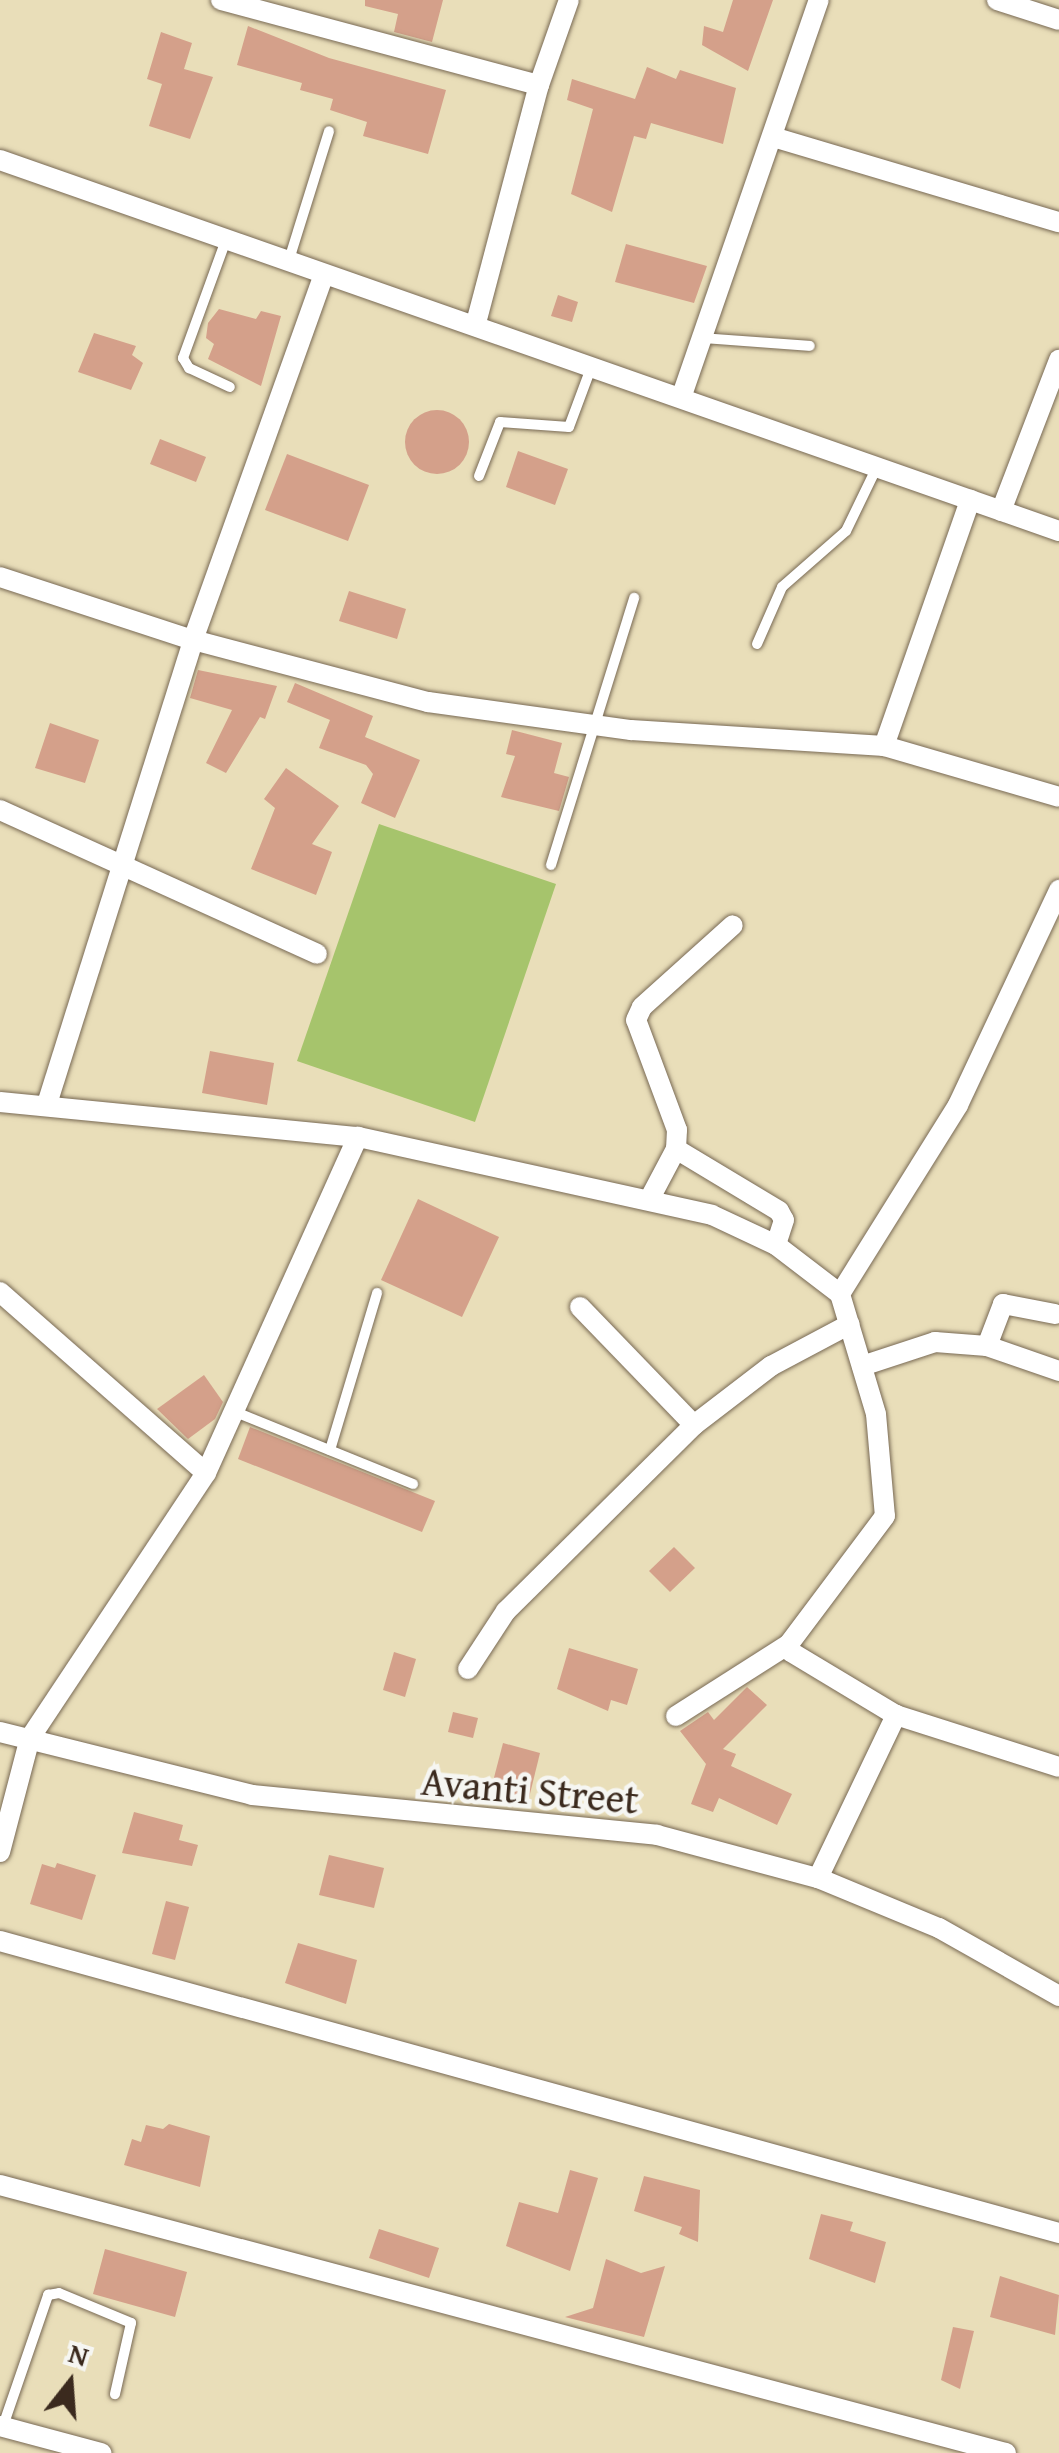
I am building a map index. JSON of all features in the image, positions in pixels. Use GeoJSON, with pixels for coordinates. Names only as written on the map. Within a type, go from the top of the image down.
{"type":"FeatureCollection","features":[{"type":"Feature","properties":{"kind":"street"},"geometry":{"type":"LineString","coordinates":[[221,0],[538,85]]}},
{"type":"Feature","properties":{"kind":"street"},"geometry":{"type":"LineString","coordinates":[[476,323],[538,85],[570,0]]}},
{"type":"Feature","properties":{"kind":"street"},"geometry":{"type":"LineString","coordinates":[[682,395],[819,0]]}},
{"type":"Feature","properties":{"kind":"street"},"geometry":{"type":"LineString","coordinates":[[997,0],[1059,20]]}},
{"type":"Feature","properties":{"kind":"street"},"geometry":{"type":"LineString","coordinates":[[773,137],[1059,222]]}},
{"type":"Feature","properties":{"kind":"street"},"geometry":{"type":"LineString","coordinates":[[0,160],[324,276],[476,323],[682,395],[1059,532]]}},
{"type":"Feature","properties":{"kind":"street"},"geometry":{"type":"LineString","coordinates":[[47,1104],[119,865],[193,640],[324,276]]}},
{"type":"Feature","properties":{"kind":"street"},"geometry":{"type":"LineString","coordinates":[[1002,511],[1059,360]]}},
{"type":"Feature","properties":{"kind":"street"},"geometry":{"type":"LineString","coordinates":[[884,746],[970,500]]}},
{"type":"Feature","properties":{"kind":"street"},"geometry":{"type":"LineString","coordinates":[[0,577],[193,640],[428,702],[591,724],[884,746],[1059,798]]}},
{"type":"Feature","properties":{"kind":"street"},"geometry":{"type":"LineString","coordinates":[[0,810],[317,954]]}},
{"type":"Feature","properties":{"kind":"street"},"geometry":{"type":"LineString","coordinates":[[840,1294],[958,1105],[1059,890]]}},
{"type":"Feature","properties":{"kind":"street"},"geometry":{"type":"LineString","coordinates":[[649,1200],[676,1149],[676,1130],[636,1020],[642,1006],[733,925]]}},
{"type":"Feature","properties":{"kind":"street"},"geometry":{"type":"LineString","coordinates":[[0,1102],[358,1137],[649,1200],[712,1215],[776,1245],[840,1294],[879,1429],[886,1516],[789,1644],[676,1716]]}},
{"type":"Feature","properties":{"kind":"street"},"geometry":{"type":"LineString","coordinates":[[0,1852],[30,1738],[206,1472],[238,1413],[358,1137]]}},
{"type":"Feature","properties":{"kind":"street"},"geometry":{"type":"LineString","coordinates":[[676,1149],[779,1211],[784,1220],[776,1245]]}},
{"type":"Feature","properties":{"kind":"street"},"geometry":{"type":"LineString","coordinates":[[0,1292],[206,1472]]}},
{"type":"Feature","properties":{"kind":"street"},"geometry":{"type":"LineString","coordinates":[[987,1346],[1003,1304],[1055,1314]]}},
{"type":"Feature","properties":{"kind":"street"},"geometry":{"type":"LineString","coordinates":[[580,1307],[694,1426]]}},
{"type":"Feature","properties":{"kind":"street"},"geometry":{"type":"LineString","coordinates":[[468,1669],[506,1611],[694,1426],[771,1366],[850,1324]]}},
{"type":"Feature","properties":{"kind":"street"},"geometry":{"type":"LineString","coordinates":[[862,1366],[935,1342],[987,1346],[1059,1371]]}},
{"type":"Feature","properties":{"kind":"street"},"geometry":{"type":"LineString","coordinates":[[789,1644],[791,1652],[896,1715],[1057,1762]]}},
{"type":"Feature","properties":{"kind":"street"},"geometry":{"type":"LineString","coordinates":[[818,1878],[896,1715]]}},
{"type":"Feature","properties":{"kind":"street","name":"Avanti Street"},"geometry":{"type":"LineString","coordinates":[[0,1732],[252,1795],[478,1822],[596,1825],[818,1878],[938,1928],[1059,1996]]}},
{"type":"Feature","properties":{"kind":"street"},"geometry":{"type":"LineString","coordinates":[[0,1941],[1059,2233]]}},
{"type":"Feature","properties":{"kind":"street"},"geometry":{"type":"LineString","coordinates":[[0,2185],[1006,2453]]}},
{"type":"Feature","properties":{"kind":"street"},"geometry":{"type":"LineString","coordinates":[[1,2427],[101,2453]]}},
{"type":"Feature","properties":{"kind":"lane"},"geometry":{"type":"LineString","coordinates":[[288,262],[329,130]]}},
{"type":"Feature","properties":{"kind":"lane"},"geometry":{"type":"LineString","coordinates":[[226,240],[183,358],[189,368],[230,387]]}},
{"type":"Feature","properties":{"kind":"lane"},"geometry":{"type":"LineString","coordinates":[[702,338],[810,346]]}},
{"type":"Feature","properties":{"kind":"lane"},"geometry":{"type":"LineString","coordinates":[[479,476],[500,422],[569,427],[592,364]]}},
{"type":"Feature","properties":{"kind":"lane"},"geometry":{"type":"LineString","coordinates":[[756,644],[782,587],[793,572],[830,552],[878,466]]}},
{"type":"Feature","properties":{"kind":"lane"},"geometry":{"type":"LineString","coordinates":[[552,866],[591,724],[634,598]]}},
{"type":"Feature","properties":{"kind":"lane"},"geometry":{"type":"LineString","coordinates":[[330,1450],[377,1292]]}},
{"type":"Feature","properties":{"kind":"lane"},"geometry":{"type":"LineString","coordinates":[[238,1413],[413,1484]]}},
{"type":"Feature","properties":{"kind":"lane"},"geometry":{"type":"LineString","coordinates":[[1,2427],[48,2296],[59,2293],[131,2323],[115,2394]]}},
{"type":"Feature","properties":{"kind":"green space"},"geometry":{"type":"Polygon","coordinates":[[[379,824],[556,884],[475,1122],[297,1061],[379,824]]]}},
{"type":"Feature","properties":{"kind":"building"},"geometry":{"type":"Polygon","coordinates":[[[365,0],[443,0],[432,42],[394,32],[398,14],[365,6],[365,0]]]}},
{"type":"Feature","properties":{"kind":"building"},"geometry":{"type":"Polygon","coordinates":[[[733,0],[773,0],[748,71],[702,45],[704,26],[723,32],[733,0]]]}},
{"type":"Feature","properties":{"kind":"building"},"geometry":{"type":"Polygon","coordinates":[[[248,26],[329,58],[446,90],[428,154],[363,136],[367,122],[330,110],[333,99],[300,90],[302,83],[237,65],[248,26]]]}},
{"type":"Feature","properties":{"kind":"building"},"geometry":{"type":"Polygon","coordinates":[[[161,32],[192,43],[184,69],[213,77],[190,139],[149,126],[162,84],[147,79],[161,32]]]}},
{"type":"Feature","properties":{"kind":"building"},"geometry":{"type":"Polygon","coordinates":[[[647,67],[676,79],[680,70],[736,88],[723,144],[651,123],[646,139],[634,136],[612,212],[571,194],[593,109],[567,100],[572,79],[635,99],[647,67]]]}},
{"type":"Feature","properties":{"kind":"building"},"geometry":{"type":"Polygon","coordinates":[[[626,244],[707,266],[694,303],[615,282],[626,244]]]}},
{"type":"Feature","properties":{"kind":"building"},"geometry":{"type":"Polygon","coordinates":[[[558,295],[578,302],[572,322],[551,316],[558,295]]]}},
{"type":"Feature","properties":{"kind":"building"},"geometry":{"type":"Polygon","coordinates":[[[219,309],[256,319],[261,311],[281,316],[261,386],[208,359],[214,344],[206,338],[208,323],[219,309]]]}},
{"type":"Feature","properties":{"kind":"building"},"geometry":{"type":"Polygon","coordinates":[[[94,333],[136,346],[132,355],[143,363],[131,390],[78,372],[94,333]]]}},
{"type":"Feature","properties":{"kind":"building"},"geometry":{"type":"Polygon","coordinates":[[[437,410],[460,419],[469,442],[460,465],[437,474],[414,465],[405,442],[414,419],[437,410]]]}},
{"type":"Feature","properties":{"kind":"building"},"geometry":{"type":"Polygon","coordinates":[[[160,439],[206,457],[196,482],[150,464],[160,439]]]}},
{"type":"Feature","properties":{"kind":"building"},"geometry":{"type":"Polygon","coordinates":[[[518,451],[568,469],[555,505],[506,487],[518,451]]]}},
{"type":"Feature","properties":{"kind":"building"},"geometry":{"type":"Polygon","coordinates":[[[287,454],[369,485],[348,541],[265,510],[287,454]]]}},
{"type":"Feature","properties":{"kind":"building"},"geometry":{"type":"Polygon","coordinates":[[[349,591],[406,609],[397,639],[339,621],[349,591]]]}},
{"type":"Feature","properties":{"kind":"building"},"geometry":{"type":"Polygon","coordinates":[[[198,670],[277,686],[265,719],[260,717],[226,773],[206,763],[232,710],[190,698],[198,670]]]}},
{"type":"Feature","properties":{"kind":"building"},"geometry":{"type":"Polygon","coordinates":[[[295,683],[373,716],[365,737],[420,760],[395,818],[361,803],[373,774],[366,765],[319,748],[330,720],[287,702],[295,683]]]}},
{"type":"Feature","properties":{"kind":"building"},"geometry":{"type":"Polygon","coordinates":[[[50,723],[99,740],[85,783],[35,768],[50,723]]]}},
{"type":"Feature","properties":{"kind":"building"},"geometry":{"type":"Polygon","coordinates":[[[512,730],[562,743],[554,773],[569,777],[559,811],[501,797],[515,756],[506,754],[512,730]]]}},
{"type":"Feature","properties":{"kind":"building"},"geometry":{"type":"Polygon","coordinates":[[[286,768],[339,806],[312,844],[332,852],[316,895],[251,869],[275,808],[264,799],[286,768]]]}},
{"type":"Feature","properties":{"kind":"building"},"geometry":{"type":"Polygon","coordinates":[[[210,1051],[274,1063],[267,1105],[202,1093],[210,1051]]]}},
{"type":"Feature","properties":{"kind":"building"},"geometry":{"type":"Polygon","coordinates":[[[418,1199],[499,1237],[462,1317],[381,1280],[418,1199]]]}},
{"type":"Feature","properties":{"kind":"building"},"geometry":{"type":"Polygon","coordinates":[[[204,1375],[223,1402],[215,1419],[188,1439],[157,1409],[204,1375]]]}},
{"type":"Feature","properties":{"kind":"building"},"geometry":{"type":"Polygon","coordinates":[[[250,1427],[435,1501],[422,1532],[238,1459],[250,1427]]]}},
{"type":"Feature","properties":{"kind":"building"},"geometry":{"type":"Polygon","coordinates":[[[674,1547],[695,1568],[670,1592],[649,1571],[674,1547]]]}},
{"type":"Feature","properties":{"kind":"building"},"geometry":{"type":"Polygon","coordinates":[[[569,1648],[638,1669],[627,1705],[611,1700],[608,1711],[557,1689],[569,1648]]]}},
{"type":"Feature","properties":{"kind":"building"},"geometry":{"type":"Polygon","coordinates":[[[394,1652],[416,1659],[405,1697],[383,1690],[394,1652]]]}},
{"type":"Feature","properties":{"kind":"building"},"geometry":{"type":"Polygon","coordinates":[[[747,1687],[767,1705],[723,1749],[736,1754],[731,1766],[792,1794],[777,1825],[719,1798],[713,1812],[691,1804],[706,1764],[680,1731],[708,1712],[714,1720],[747,1687]]]}},
{"type":"Feature","properties":{"kind":"building"},"geometry":{"type":"Polygon","coordinates":[[[453,1712],[478,1718],[473,1738],[448,1732],[453,1712]]]}},
{"type":"Feature","properties":{"kind":"building"},"geometry":{"type":"Polygon","coordinates":[[[503,1743],[540,1753],[528,1802],[490,1793],[503,1743]]]}},
{"type":"Feature","properties":{"kind":"building"},"geometry":{"type":"Polygon","coordinates":[[[134,1812],[183,1825],[179,1840],[198,1845],[192,1866],[122,1853],[134,1812]]]}},
{"type":"Feature","properties":{"kind":"building"},"geometry":{"type":"Polygon","coordinates":[[[329,1855],[384,1868],[374,1908],[319,1895],[329,1855]]]}},
{"type":"Feature","properties":{"kind":"building"},"geometry":{"type":"Polygon","coordinates":[[[57,1863],[96,1875],[82,1920],[30,1904],[42,1864],[55,1868],[57,1863]]]}},
{"type":"Feature","properties":{"kind":"building"},"geometry":{"type":"Polygon","coordinates":[[[166,1901],[189,1907],[175,1960],[152,1954],[166,1901]]]}},
{"type":"Feature","properties":{"kind":"building"},"geometry":{"type":"Polygon","coordinates":[[[298,1943],[357,1960],[346,2004],[285,1983],[298,1943]]]}},
{"type":"Feature","properties":{"kind":"building"},"geometry":{"type":"Polygon","coordinates":[[[169,2124],[210,2136],[200,2187],[124,2165],[132,2139],[141,2142],[146,2125],[163,2129],[169,2124]]]}},
{"type":"Feature","properties":{"kind":"building"},"geometry":{"type":"Polygon","coordinates":[[[570,2170],[598,2178],[570,2271],[506,2246],[519,2202],[558,2213],[570,2170]]]}},
{"type":"Feature","properties":{"kind":"building"},"geometry":{"type":"Polygon","coordinates":[[[644,2176],[700,2190],[698,2242],[679,2234],[682,2227],[634,2211],[644,2176]]]}},
{"type":"Feature","properties":{"kind":"building"},"geometry":{"type":"Polygon","coordinates":[[[821,2214],[853,2222],[850,2231],[886,2242],[875,2283],[809,2259],[821,2214]]]}},
{"type":"Feature","properties":{"kind":"building"},"geometry":{"type":"Polygon","coordinates":[[[379,2229],[439,2248],[429,2278],[369,2258],[379,2229]]]}},
{"type":"Feature","properties":{"kind":"building"},"geometry":{"type":"Polygon","coordinates":[[[105,2249],[187,2272],[175,2317],[93,2294],[105,2249]]]}},
{"type":"Feature","properties":{"kind":"building"},"geometry":{"type":"Polygon","coordinates":[[[606,2259],[641,2273],[665,2266],[644,2337],[565,2317],[593,2308],[606,2259]]]}},
{"type":"Feature","properties":{"kind":"building"},"geometry":{"type":"Polygon","coordinates":[[[1000,2276],[1059,2295],[1055,2335],[990,2317],[1000,2276]]]}},
{"type":"Feature","properties":{"kind":"building"},"geometry":{"type":"Polygon","coordinates":[[[953,2327],[974,2331],[960,2389],[941,2380],[953,2327]]]}}]}
